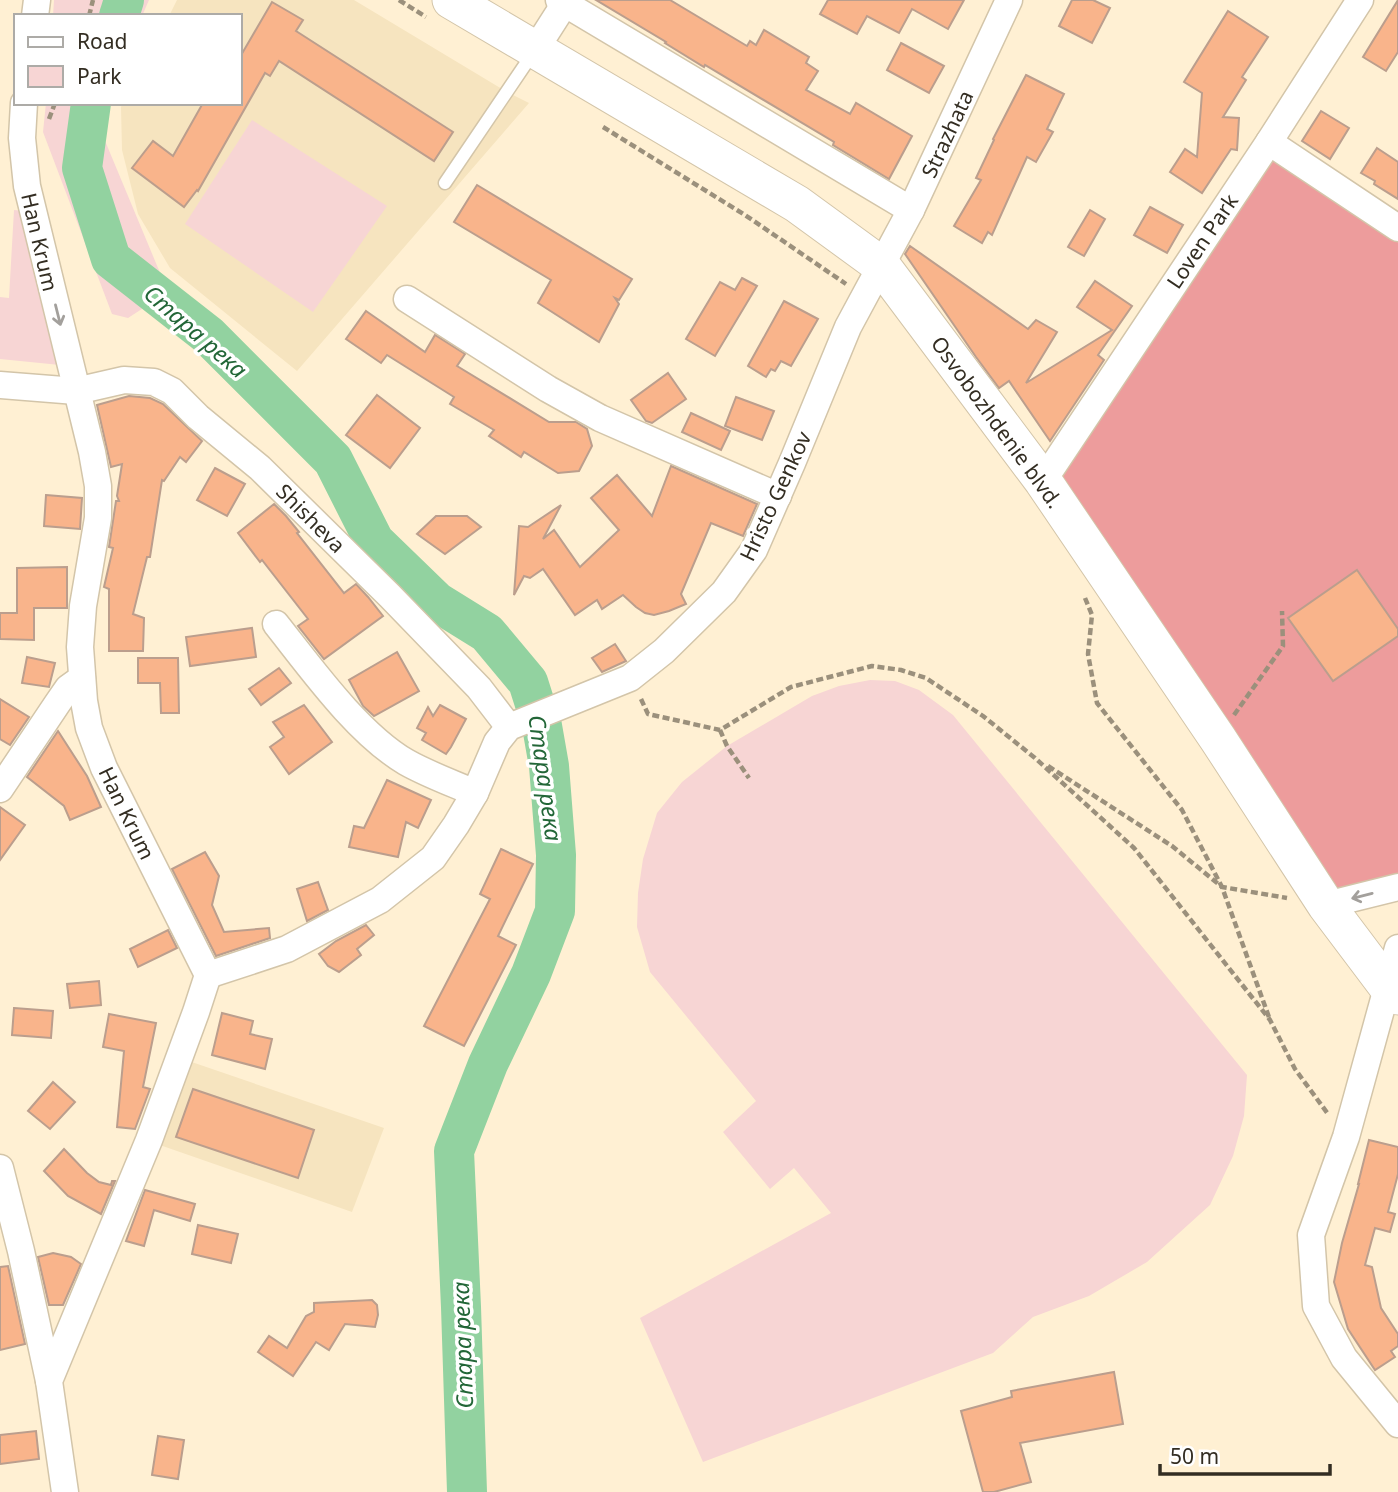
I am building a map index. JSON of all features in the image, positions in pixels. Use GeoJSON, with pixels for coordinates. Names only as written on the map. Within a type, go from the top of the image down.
{"type":"FeatureCollection","features":[{"type":"Feature","properties":{"kind":"main road","name":"Osvobozhdenie blvd."},"geometry":{"type":"LineString","coordinates":[[441,10],[535,50],[797,205],[874,282],[1042,481],[1218,739],[1326,905],[1393,991]]}},
{"type":"Feature","properties":{"kind":"street","name":"Strazhata"},"geometry":{"type":"LineString","coordinates":[[874,282],[911,210],[1009,0]]}},
{"type":"Feature","properties":{"kind":"street","name":"Loven Park"},"geometry":{"type":"LineString","coordinates":[[1042,481],[1269,142],[1360,0]]}},
{"type":"Feature","properties":{"kind":"street"},"geometry":{"type":"LineString","coordinates":[[535,50],[564,1],[911,210]]}},
{"type":"Feature","properties":{"kind":"street","name":"Han Krum"},"geometry":{"type":"LineString","coordinates":[[24,105],[22,138],[27,186],[98,486],[98,517],[83,606],[80,647],[89,728],[104,768],[208,975]]}},
{"type":"Feature","properties":{"kind":"street"},"geometry":{"type":"LineString","coordinates":[[1269,142],[1398,228]]}},
{"type":"Feature","properties":{"kind":"street","name":"Hristo Genkov"},"geometry":{"type":"LineString","coordinates":[[514,725],[630,678],[664,651],[724,592],[754,550],[848,327],[874,282]]}},
{"type":"Feature","properties":{"kind":"street"},"geometry":{"type":"LineString","coordinates":[[407,299],[548,389],[600,418],[778,496]]}},
{"type":"Feature","properties":{"kind":"street","name":"Shisheva"},"geometry":{"type":"LineString","coordinates":[[0,385],[76,391],[124,380],[154,382],[172,391],[198,417],[260,468],[390,596],[514,725]]}},
{"type":"Feature","properties":{"kind":"street"},"geometry":{"type":"LineString","coordinates":[[276,624],[349,713],[378,742],[406,762],[475,793]]}},
{"type":"Feature","properties":{"kind":"street"},"geometry":{"type":"LineString","coordinates":[[0,789],[68,688],[82,678]]}},
{"type":"Feature","properties":{"kind":"street"},"geometry":{"type":"LineString","coordinates":[[49,1381],[149,1140],[208,975],[287,949],[380,900],[433,858],[475,793],[497,741],[514,725]]}},
{"type":"Feature","properties":{"kind":"street"},"geometry":{"type":"LineString","coordinates":[[1326,905],[1398,887]]}},
{"type":"Feature","properties":{"kind":"street"},"geometry":{"type":"LineString","coordinates":[[1398,948],[1393,991],[1311,1235],[1316,1306],[1344,1358],[1398,1424]]}},
{"type":"Feature","properties":{"kind":"street"},"geometry":{"type":"LineString","coordinates":[[0,1168],[49,1381],[65,1492]]}},
{"type":"Feature","properties":{"kind":"lane"},"geometry":{"type":"LineString","coordinates":[[445,183],[535,50]]}},
{"type":"Feature","properties":{"kind":"path"},"geometry":{"type":"LineString","coordinates":[[399,0],[441,10]]}},
{"type":"Feature","properties":{"kind":"path"},"geometry":{"type":"LineString","coordinates":[[603,126],[745,215],[874,282]]}},
{"type":"Feature","properties":{"kind":"path"},"geometry":{"type":"LineString","coordinates":[[1084,596],[1092,615],[1088,654],[1097,703],[1182,810],[1222,887],[1270,1020],[1295,1069],[1346,1137]]}},
{"type":"Feature","properties":{"kind":"path"},"geometry":{"type":"LineString","coordinates":[[1233,718],[1283,646],[1282,611]]}},
{"type":"Feature","properties":{"kind":"path"},"geometry":{"type":"LineString","coordinates":[[630,678],[649,714],[720,730],[791,687],[872,666],[901,670],[926,678],[983,716],[1035,758],[1133,848],[1270,1020]]}},
{"type":"Feature","properties":{"kind":"path"},"geometry":{"type":"LineString","coordinates":[[720,730],[727,746],[749,778]]}},
{"type":"Feature","properties":{"kind":"path"},"geometry":{"type":"LineString","coordinates":[[1035,758],[1172,846],[1222,887],[1326,905]]}},
{"type":"Feature","properties":{"kind":"shaded area"},"geometry":{"type":"Polygon","coordinates":[[[177,0],[354,0],[529,103],[297,371],[170,268],[138,214],[122,150],[122,105],[242,105],[242,14],[170,14],[177,0]]]}},
{"type":"Feature","properties":{"kind":"shaded area"},"geometry":{"type":"Polygon","coordinates":[[[1269,142],[1398,228],[1398,887],[1326,905],[1043,481],[1269,142]]]}},
{"type":"Feature","properties":{"kind":"shaded area"},"geometry":{"type":"Polygon","coordinates":[[[180,1058],[384,1128],[352,1212],[154,1143],[180,1058]]]}},
{"type":"Feature","properties":{"kind":"green space"},"geometry":{"type":"Polygon","coordinates":[[[54,0],[149,0],[143,14],[53,14],[54,0]]]}},
{"type":"Feature","properties":{"kind":"green space"},"geometry":{"type":"Polygon","coordinates":[[[46,105],[104,105],[103,136],[168,292],[128,318],[112,314],[43,132],[46,105]]]}},
{"type":"Feature","properties":{"kind":"green space"},"geometry":{"type":"Polygon","coordinates":[[[252,120],[387,206],[313,312],[185,224],[252,120]]]}},
{"type":"Feature","properties":{"kind":"green space"},"geometry":{"type":"Polygon","coordinates":[[[14,210],[34,212],[70,366],[0,359],[0,297],[9,298],[14,210]]]}},
{"type":"Feature","properties":{"kind":"green space"},"geometry":{"type":"Polygon","coordinates":[[[870,680],[895,681],[919,690],[953,715],[1247,1075],[1244,1116],[1233,1156],[1210,1205],[1147,1262],[1089,1296],[1033,1317],[993,1353],[703,1462],[640,1318],[831,1213],[794,1168],[770,1189],[723,1132],[756,1101],[650,972],[637,927],[643,859],[657,813],[682,782],[727,746],[812,696],[839,686],[870,680]]]}},
{"type":"Feature","properties":{"kind":"building"},"geometry":{"type":"Polygon","coordinates":[[[596,0],[670,0],[747,46],[750,41],[756,45],[764,30],[809,57],[806,63],[818,71],[806,90],[850,114],[856,103],[912,136],[889,179],[833,145],[834,142],[705,65],[704,67],[596,0]]]}},
{"type":"Feature","properties":{"kind":"building"},"geometry":{"type":"Polygon","coordinates":[[[828,0],[964,0],[948,29],[912,9],[899,33],[867,16],[857,34],[820,14],[828,0]]]}},
{"type":"Feature","properties":{"kind":"building"},"geometry":{"type":"Polygon","coordinates":[[[1072,0],[1093,0],[1110,8],[1092,43],[1059,26],[1072,0]]]}},
{"type":"Feature","properties":{"kind":"building"},"geometry":{"type":"Polygon","coordinates":[[[1398,0],[1398,52],[1386,71],[1363,57],[1398,0]]]}},
{"type":"Feature","properties":{"kind":"building"},"geometry":{"type":"Polygon","coordinates":[[[272,2],[303,20],[296,31],[453,132],[434,161],[279,61],[270,76],[265,73],[198,191],[184,207],[132,168],[153,141],[173,156],[202,105],[242,105],[242,54],[272,2]]]}},
{"type":"Feature","properties":{"kind":"building"},"geometry":{"type":"Polygon","coordinates":[[[1228,11],[1268,37],[1242,77],[1246,80],[1223,117],[1239,118],[1237,150],[1231,149],[1202,193],[1170,172],[1185,149],[1197,157],[1202,93],[1184,82],[1228,11]]]}},
{"type":"Feature","properties":{"kind":"building"},"geometry":{"type":"Polygon","coordinates":[[[901,43],[944,66],[929,93],[887,70],[901,43]]]}},
{"type":"Feature","properties":{"kind":"building"},"geometry":{"type":"Polygon","coordinates":[[[1026,75],[1064,94],[1047,129],[1053,132],[1036,162],[1027,157],[992,235],[988,232],[982,243],[954,226],[981,180],[976,178],[1026,75]]]}},
{"type":"Feature","properties":{"kind":"building"},"geometry":{"type":"Polygon","coordinates":[[[1321,111],[1349,128],[1330,159],[1302,141],[1321,111]]]}},
{"type":"Feature","properties":{"kind":"building"},"geometry":{"type":"Polygon","coordinates":[[[1377,148],[1398,162],[1398,199],[1361,173],[1377,148]]]}},
{"type":"Feature","properties":{"kind":"building"},"geometry":{"type":"Polygon","coordinates":[[[477,185],[632,279],[619,300],[615,298],[619,304],[599,342],[538,303],[551,280],[454,222],[477,185]]]}},
{"type":"Feature","properties":{"kind":"building"},"geometry":{"type":"Polygon","coordinates":[[[1150,207],[1183,225],[1167,253],[1134,235],[1150,207]]]}},
{"type":"Feature","properties":{"kind":"building"},"geometry":{"type":"Polygon","coordinates":[[[1090,210],[1105,219],[1084,256],[1068,247],[1090,210]]]}},
{"type":"Feature","properties":{"kind":"building"},"geometry":{"type":"Polygon","coordinates":[[[910,246],[1028,329],[1036,320],[1057,332],[1026,383],[1112,330],[1077,307],[1095,281],[1132,306],[1098,355],[1104,360],[1050,441],[1009,381],[999,388],[976,357],[905,254],[910,246]]]}},
{"type":"Feature","properties":{"kind":"building"},"geometry":{"type":"Polygon","coordinates":[[[742,278],[757,286],[715,356],[686,339],[720,282],[735,290],[742,278]]]}},
{"type":"Feature","properties":{"kind":"building"},"geometry":{"type":"Polygon","coordinates":[[[784,301],[818,319],[791,366],[781,361],[775,371],[771,369],[766,377],[748,366],[784,301]]]}},
{"type":"Feature","properties":{"kind":"building"},"geometry":{"type":"Polygon","coordinates":[[[366,311],[425,352],[435,335],[465,354],[457,366],[549,422],[576,422],[587,429],[592,446],[579,471],[558,473],[524,452],[521,457],[489,436],[494,430],[450,404],[454,397],[387,355],[381,363],[346,339],[366,311]]]}},
{"type":"Feature","properties":{"kind":"building"},"geometry":{"type":"Polygon","coordinates":[[[668,373],[686,399],[652,423],[646,421],[631,400],[668,373]]]}},
{"type":"Feature","properties":{"kind":"building"},"geometry":{"type":"Polygon","coordinates":[[[377,395],[420,428],[390,468],[346,435],[377,395]]]}},
{"type":"Feature","properties":{"kind":"building"},"geometry":{"type":"Polygon","coordinates":[[[129,396],[150,398],[163,404],[202,441],[186,462],[180,457],[164,481],[162,480],[150,557],[147,557],[133,614],[144,618],[143,651],[109,651],[109,589],[104,587],[113,548],[109,547],[116,501],[119,501],[117,496],[122,464],[111,467],[97,405],[129,396]]]}},
{"type":"Feature","properties":{"kind":"building"},"geometry":{"type":"Polygon","coordinates":[[[736,397],[774,411],[762,440],[725,426],[736,397]]]}},
{"type":"Feature","properties":{"kind":"building"},"geometry":{"type":"Polygon","coordinates":[[[691,413],[730,431],[721,450],[682,432],[691,413]]]}},
{"type":"Feature","properties":{"kind":"building"},"geometry":{"type":"Polygon","coordinates":[[[671,466],[757,504],[743,536],[711,523],[681,594],[686,604],[654,615],[645,613],[623,595],[602,609],[597,600],[575,615],[543,569],[530,578],[524,576],[514,595],[519,526],[528,527],[561,505],[543,539],[554,530],[580,567],[619,530],[591,498],[617,475],[652,516],[671,466]]]}},
{"type":"Feature","properties":{"kind":"building"},"geometry":{"type":"Polygon","coordinates":[[[215,468],[245,484],[227,516],[197,500],[215,468]]]}},
{"type":"Feature","properties":{"kind":"building"},"geometry":{"type":"Polygon","coordinates":[[[46,495],[82,498],[80,529],[44,526],[46,495]]]}},
{"type":"Feature","properties":{"kind":"building"},"geometry":{"type":"Polygon","coordinates":[[[274,504],[299,532],[297,533],[344,593],[356,584],[383,616],[324,659],[298,626],[308,619],[238,533],[274,504]]]}},
{"type":"Feature","properties":{"kind":"building"},"geometry":{"type":"Polygon","coordinates":[[[436,516],[467,516],[481,527],[445,554],[417,534],[436,516]]]}},
{"type":"Feature","properties":{"kind":"building"},"geometry":{"type":"Polygon","coordinates":[[[67,567],[67,608],[34,608],[34,640],[0,639],[0,613],[17,613],[17,568],[67,567]]]}},
{"type":"Feature","properties":{"kind":"building"},"geometry":{"type":"Polygon","coordinates":[[[1357,570],[1398,629],[1398,636],[1333,681],[1288,618],[1357,570]]]}},
{"type":"Feature","properties":{"kind":"building"},"geometry":{"type":"Polygon","coordinates":[[[252,628],[256,657],[190,666],[186,637],[252,628]]]}},
{"type":"Feature","properties":{"kind":"building"},"geometry":{"type":"Polygon","coordinates":[[[615,644],[626,661],[602,672],[592,658],[615,644]]]}},
{"type":"Feature","properties":{"kind":"building"},"geometry":{"type":"Polygon","coordinates":[[[397,652],[419,691],[374,716],[363,706],[349,680],[397,652]]]}},
{"type":"Feature","properties":{"kind":"building"},"geometry":{"type":"Polygon","coordinates":[[[27,657],[55,663],[49,687],[22,683],[27,657]]]}},
{"type":"Feature","properties":{"kind":"building"},"geometry":{"type":"Polygon","coordinates":[[[138,658],[178,658],[179,713],[161,713],[160,683],[138,683],[138,658]]]}},
{"type":"Feature","properties":{"kind":"building"},"geometry":{"type":"Polygon","coordinates":[[[279,668],[291,683],[261,705],[249,689],[279,668]]]}},
{"type":"Feature","properties":{"kind":"building"},"geometry":{"type":"Polygon","coordinates":[[[0,699],[29,717],[10,745],[0,739],[0,699]]]}},
{"type":"Feature","properties":{"kind":"building"},"geometry":{"type":"Polygon","coordinates":[[[304,705],[332,742],[289,774],[270,747],[284,737],[273,722],[304,705]]]}},
{"type":"Feature","properties":{"kind":"building"},"geometry":{"type":"Polygon","coordinates":[[[440,705],[466,719],[446,754],[422,740],[426,733],[417,728],[428,707],[433,716],[440,705]]]}},
{"type":"Feature","properties":{"kind":"building"},"geometry":{"type":"Polygon","coordinates":[[[58,731],[87,776],[101,807],[70,820],[64,806],[27,777],[58,731]]]}},
{"type":"Feature","properties":{"kind":"building"},"geometry":{"type":"Polygon","coordinates":[[[387,780],[431,800],[418,828],[406,822],[398,857],[349,847],[354,826],[364,828],[387,780]]]}},
{"type":"Feature","properties":{"kind":"building"},"geometry":{"type":"Polygon","coordinates":[[[0,807],[25,825],[0,860],[0,807]]]}},
{"type":"Feature","properties":{"kind":"building"},"geometry":{"type":"Polygon","coordinates":[[[501,849],[533,864],[498,936],[516,945],[464,1046],[424,1026],[490,899],[480,894],[501,849]]]}},
{"type":"Feature","properties":{"kind":"building"},"geometry":{"type":"Polygon","coordinates":[[[205,852],[219,876],[212,905],[224,932],[269,928],[270,938],[216,956],[172,869],[205,852]]]}},
{"type":"Feature","properties":{"kind":"building"},"geometry":{"type":"Polygon","coordinates":[[[318,882],[328,910],[307,921],[297,889],[318,882]]]}},
{"type":"Feature","properties":{"kind":"building"},"geometry":{"type":"Polygon","coordinates":[[[366,925],[374,935],[357,949],[361,955],[339,972],[328,966],[319,954],[336,941],[366,925]]]}},
{"type":"Feature","properties":{"kind":"building"},"geometry":{"type":"Polygon","coordinates":[[[168,930],[177,948],[138,967],[130,949],[168,930]]]}},
{"type":"Feature","properties":{"kind":"building"},"geometry":{"type":"Polygon","coordinates":[[[99,981],[101,1005],[70,1008],[67,984],[99,981]]]}},
{"type":"Feature","properties":{"kind":"building"},"geometry":{"type":"Polygon","coordinates":[[[14,1008],[53,1011],[51,1038],[12,1035],[14,1008]]]}},
{"type":"Feature","properties":{"kind":"building"},"geometry":{"type":"Polygon","coordinates":[[[222,1013],[253,1021],[250,1034],[272,1039],[265,1069],[212,1055],[222,1013]]]}},
{"type":"Feature","properties":{"kind":"building"},"geometry":{"type":"Polygon","coordinates":[[[109,1014],[156,1023],[143,1087],[150,1089],[135,1129],[117,1127],[124,1051],[103,1047],[109,1014]]]}},
{"type":"Feature","properties":{"kind":"building"},"geometry":{"type":"Polygon","coordinates":[[[53,1082],[75,1102],[50,1129],[28,1111],[53,1082]]]}},
{"type":"Feature","properties":{"kind":"building"},"geometry":{"type":"Polygon","coordinates":[[[193,1089],[314,1130],[298,1178],[176,1137],[193,1089]]]}},
{"type":"Feature","properties":{"kind":"building"},"geometry":{"type":"Polygon","coordinates":[[[1369,1140],[1398,1147],[1398,1174],[1388,1212],[1395,1214],[1390,1232],[1375,1228],[1365,1265],[1372,1267],[1381,1308],[1398,1334],[1398,1346],[1391,1351],[1395,1357],[1375,1370],[1348,1329],[1334,1282],[1369,1140]]]}},
{"type":"Feature","properties":{"kind":"building"},"geometry":{"type":"Polygon","coordinates":[[[64,1149],[99,1182],[111,1185],[112,1181],[115,1181],[101,1214],[68,1196],[44,1171],[64,1149]]]}},
{"type":"Feature","properties":{"kind":"building"},"geometry":{"type":"Polygon","coordinates":[[[145,1190],[195,1204],[190,1221],[154,1210],[144,1246],[126,1241],[145,1190]]]}},
{"type":"Feature","properties":{"kind":"building"},"geometry":{"type":"Polygon","coordinates":[[[198,1225],[238,1234],[231,1263],[192,1254],[198,1225]]]}},
{"type":"Feature","properties":{"kind":"building"},"geometry":{"type":"Polygon","coordinates":[[[53,1253],[71,1257],[81,1264],[63,1305],[49,1305],[38,1257],[53,1253]]]}},
{"type":"Feature","properties":{"kind":"building"},"geometry":{"type":"Polygon","coordinates":[[[8,1266],[25,1344],[0,1350],[0,1267],[8,1266]]]}},
{"type":"Feature","properties":{"kind":"building"},"geometry":{"type":"Polygon","coordinates":[[[372,1300],[377,1305],[375,1327],[345,1324],[329,1350],[316,1342],[293,1376],[258,1352],[269,1336],[287,1348],[306,1316],[314,1312],[314,1303],[372,1300]]]}},
{"type":"Feature","properties":{"kind":"building"},"geometry":{"type":"Polygon","coordinates":[[[1114,1372],[1123,1424],[1020,1443],[1031,1482],[994,1492],[983,1492],[961,1411],[1012,1397],[1011,1391],[1114,1372]]]}},
{"type":"Feature","properties":{"kind":"building"},"geometry":{"type":"Polygon","coordinates":[[[36,1431],[39,1459],[0,1464],[0,1435],[36,1431]]]}},
{"type":"Feature","properties":{"kind":"building"},"geometry":{"type":"Polygon","coordinates":[[[158,1436],[184,1440],[178,1479],[152,1475],[158,1436]]]}},
{"type":"Feature","properties":{"kind":"waterway","name":"Стара река"},"geometry":{"type":"LineString","coordinates":[[120,14],[124,0]]}},
{"type":"Feature","properties":{"kind":"waterway","name":"Стара река"},"geometry":{"type":"LineString","coordinates":[[91,105],[82,168],[111,259],[208,335],[333,460],[374,541],[437,602],[487,633],[528,682],[542,726],[549,766],[556,855],[555,911],[531,974],[488,1064],[454,1151],[467,1492]]}}]}
